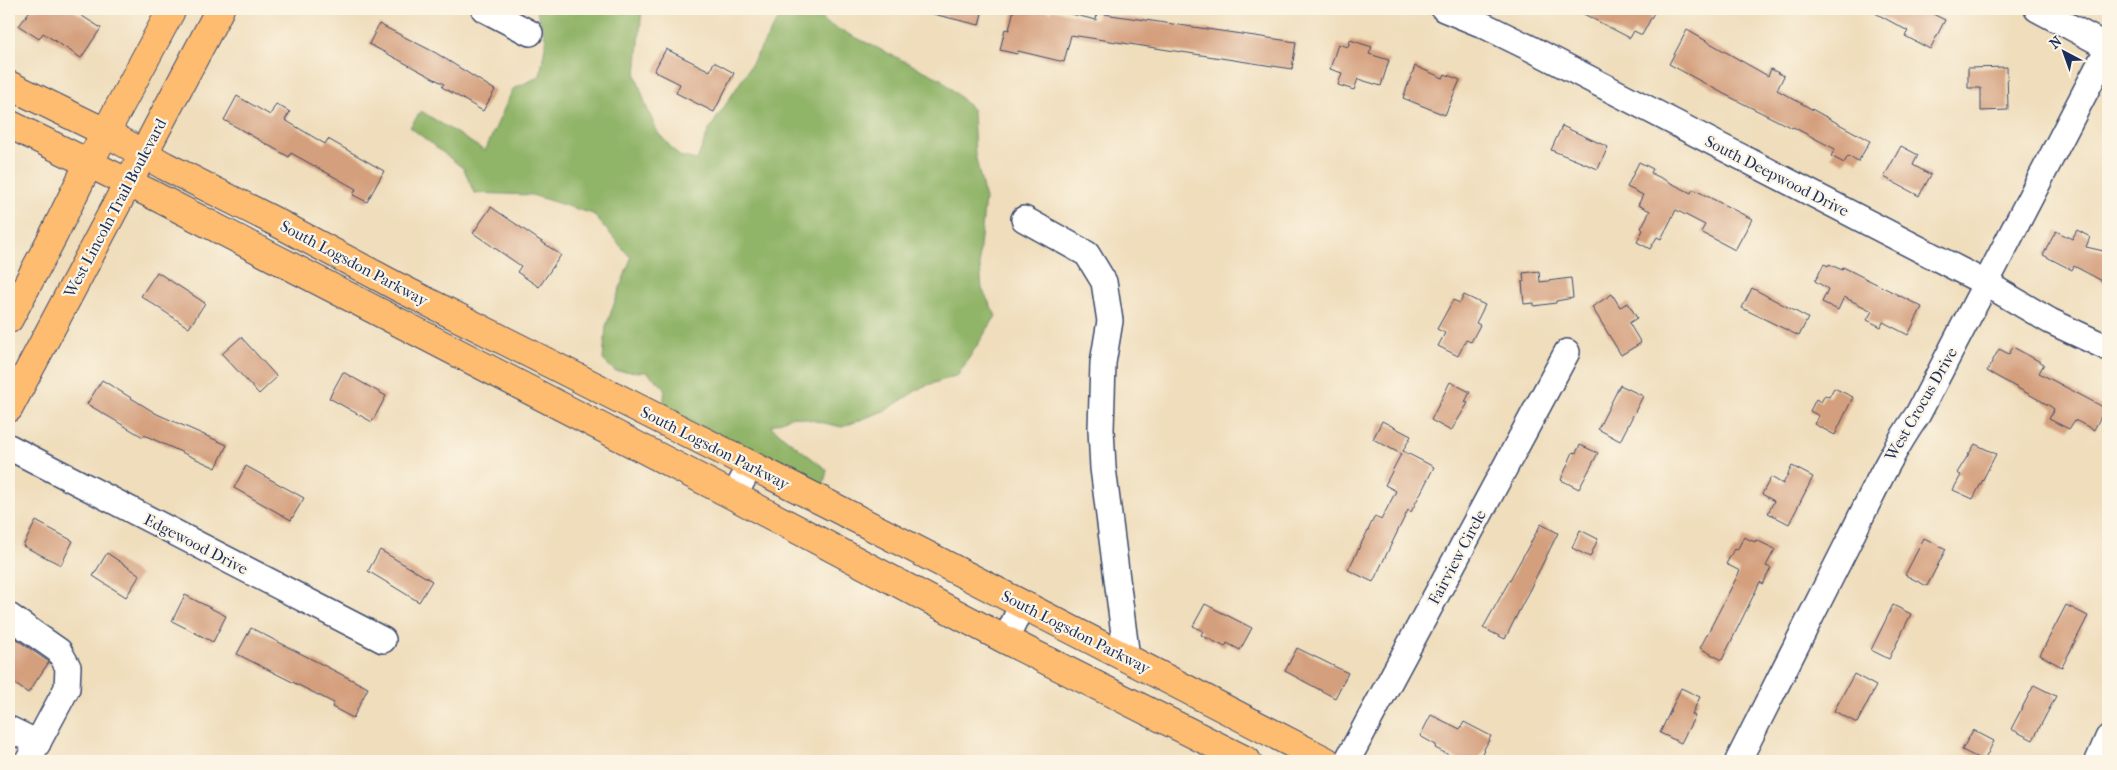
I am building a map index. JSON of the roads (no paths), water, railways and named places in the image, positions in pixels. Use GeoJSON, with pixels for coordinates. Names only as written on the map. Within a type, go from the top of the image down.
{"type":"FeatureCollection","features":[{"type":"Feature","properties":{"kind":"main road"},"geometry":{"type":"LineString","coordinates":[[9,319],[54,236],[105,132],[172,9]]}},
{"type":"Feature","properties":{"kind":"main road","name":"West Lincoln Trail Boulevard"},"geometry":{"type":"LineString","coordinates":[[9,408],[220,9]]}},
{"type":"Feature","properties":{"kind":"main road","name":"South Logsdon Parkway"},"geometry":{"type":"LineString","coordinates":[[9,85],[105,132],[396,286],[1128,658],[1326,761]]}},
{"type":"Feature","properties":{"kind":"main road","name":"South Logsdon Parkway"},"geometry":{"type":"LineString","coordinates":[[9,124],[128,183],[734,496],[1006,640],[1247,761]]}},
{"type":"Feature","properties":{"kind":"street"},"geometry":{"type":"LineString","coordinates":[[484,9],[530,33]]}},
{"type":"Feature","properties":{"kind":"street","name":"South Deepwood Drive"},"geometry":{"type":"LineString","coordinates":[[1444,9],[1524,45],[1987,284],[2050,321],[2108,348]]}},
{"type":"Feature","properties":{"kind":"street"},"geometry":{"type":"LineString","coordinates":[[2037,9],[2108,47]]}},
{"type":"Feature","properties":{"kind":"street","name":"West Crocus Drive"},"geometry":{"type":"LineString","coordinates":[[1738,761],[1848,543],[1875,485],[1902,436],[1918,414],[1987,284],[2108,47]]}},
{"type":"Feature","properties":{"kind":"street"},"geometry":{"type":"LineString","coordinates":[[1024,219],[1087,254],[1104,282],[1110,322],[1103,363],[1101,429],[1103,468],[1128,658]]}},
{"type":"Feature","properties":{"kind":"street","name":"Fairview Circle"},"geometry":{"type":"LineString","coordinates":[[1347,761],[1567,352]]}},
{"type":"Feature","properties":{"kind":"street","name":"Edgewood Drive"},"geometry":{"type":"LineString","coordinates":[[9,448],[383,640]]}},
{"type":"Feature","properties":{"kind":"street"},"geometry":{"type":"LineString","coordinates":[[734,496],[750,466]]}},
{"type":"Feature","properties":{"kind":"street"},"geometry":{"type":"LineString","coordinates":[[1006,640],[1022,604]]}},
{"type":"Feature","properties":{"kind":"street"},"geometry":{"type":"LineString","coordinates":[[9,616],[59,651],[68,667],[67,688],[33,752],[9,729]]}},
{"type":"Feature","properties":{"kind":"street"},"geometry":{"type":"LineString","coordinates":[[2098,761],[2108,738]]}}]}
